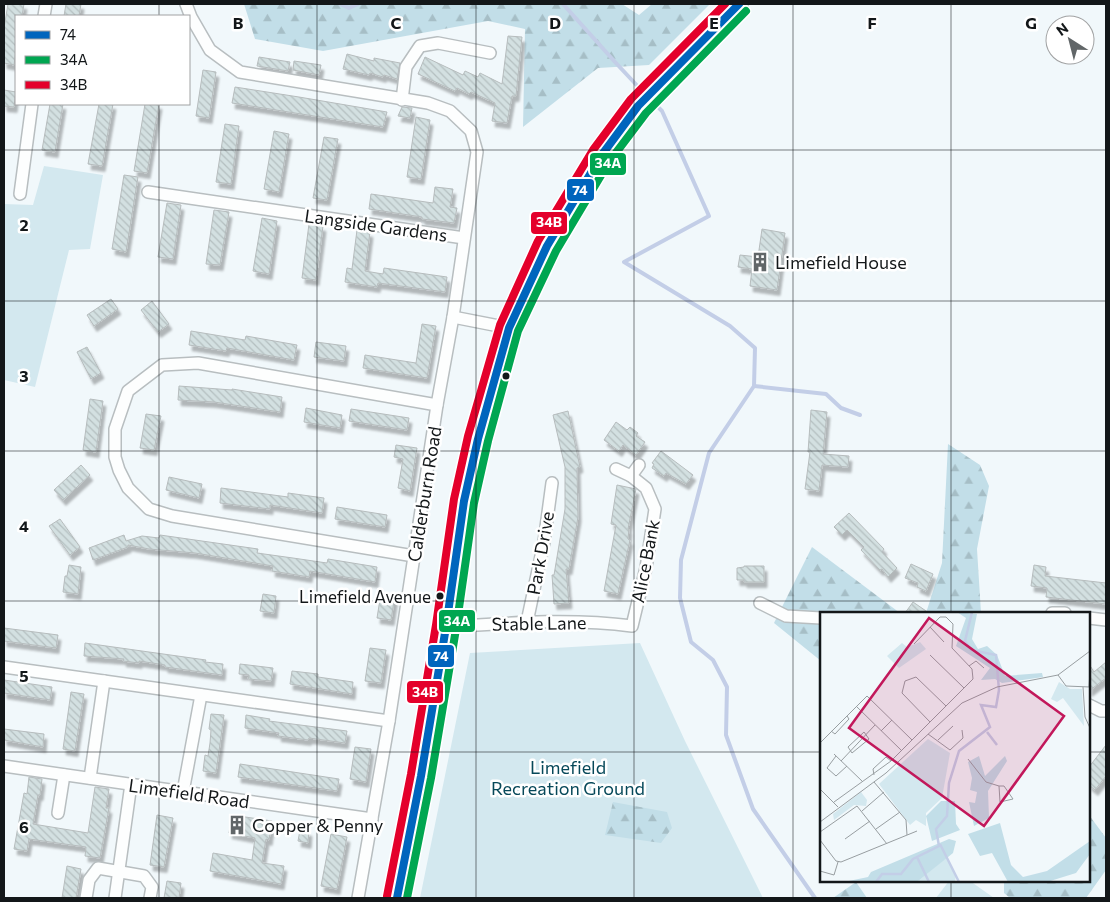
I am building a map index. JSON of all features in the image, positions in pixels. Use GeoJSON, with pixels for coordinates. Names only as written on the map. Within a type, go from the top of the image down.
{"type":"FeatureCollection","features":[{"type":"Feature","properties":{"kind":"main road"},"geometry":{"type":"LineString","coordinates":[[397,898],[421,776],[446,627],[464,501],[482,421],[509,328],[546,246],[601,156],[638,106],[739,4]]}},
{"type":"Feature","properties":{"kind":"street","name":"Langside Gardens"},"geometry":{"type":"LineString","coordinates":[[148,192],[464,238],[477,152],[471,132],[450,111],[428,103],[240,72],[210,50],[190,15]]}},
{"type":"Feature","properties":{"kind":"street"},"geometry":{"type":"LineString","coordinates":[[402,100],[406,67],[420,46],[438,43],[490,53]]}},
{"type":"Feature","properties":{"kind":"street"},"geometry":{"type":"LineString","coordinates":[[20,194],[32,105]]}},
{"type":"Feature","properties":{"kind":"street","name":"Calderburn Road"},"geometry":{"type":"LineString","coordinates":[[358,898],[389,722],[464,238]]}},
{"type":"Feature","properties":{"kind":"street"},"geometry":{"type":"LineString","coordinates":[[453,317],[509,328]]}},
{"type":"Feature","properties":{"kind":"street"},"geometry":{"type":"LineString","coordinates":[[414,556],[172,516],[150,509],[128,488],[119,470],[115,458],[115,429],[128,392],[162,365],[198,363],[438,405]]}},
{"type":"Feature","properties":{"kind":"street"},"geometry":{"type":"LineString","coordinates":[[631,476],[639,465]]}},
{"type":"Feature","properties":{"kind":"street","name":"Alice Bank"},"geometry":{"type":"LineString","coordinates":[[616,469],[631,476],[646,488],[655,510],[646,568],[632,626]]}},
{"type":"Feature","properties":{"kind":"street","name":"Park Drive"},"geometry":{"type":"LineString","coordinates":[[527,622],[544,542],[552,483]]}},
{"type":"Feature","properties":{"kind":"street"},"geometry":{"type":"LineString","coordinates":[[760,603],[786,616],[820,618]]}},
{"type":"Feature","properties":{"kind":"street"},"geometry":{"type":"LineString","coordinates":[[1090,618],[1106,620]]}},
{"type":"Feature","properties":{"kind":"street","name":"Stable Lane"},"geometry":{"type":"LineString","coordinates":[[446,627],[527,622],[607,622],[632,626]]}},
{"type":"Feature","properties":{"kind":"street"},"geometry":{"type":"LineString","coordinates":[[4,667],[389,722]]}},
{"type":"Feature","properties":{"kind":"street"},"geometry":{"type":"LineString","coordinates":[[90,778],[104,681]]}},
{"type":"Feature","properties":{"kind":"street"},"geometry":{"type":"LineString","coordinates":[[184,792],[201,695]]}},
{"type":"Feature","properties":{"kind":"street"},"geometry":{"type":"LineString","coordinates":[[1090,706],[1101,711],[1106,711]]}},
{"type":"Feature","properties":{"kind":"street","name":"Limefield Road"},"geometry":{"type":"LineString","coordinates":[[4,766],[372,820]]}},
{"type":"Feature","properties":{"kind":"street"},"geometry":{"type":"LineString","coordinates":[[58,813],[64,775]]}},
{"type":"Feature","properties":{"kind":"street"},"geometry":{"type":"LineString","coordinates":[[115,898],[131,784]]}},
{"type":"Feature","properties":{"kind":"street"},"geometry":{"type":"LineString","coordinates":[[86,898],[89,880],[98,868],[144,876],[152,887],[150,898]]}},
{"type":"Feature","properties":{"kind":"green space"},"geometry":{"type":"Polygon","coordinates":[[[244,4],[622,4],[639,15],[652,4],[710,4],[649,65],[598,68],[523,127],[525,29],[488,21],[323,51],[255,39],[244,4]]]}},
{"type":"Feature","properties":{"kind":"green space"},"geometry":{"type":"Polygon","coordinates":[[[44,166],[103,175],[90,249],[69,250],[35,387],[4,380],[4,204],[33,205],[44,166]]]}},
{"type":"Feature","properties":{"kind":"green space"},"geometry":{"type":"Polygon","coordinates":[[[948,444],[980,465],[989,486],[977,549],[981,612],[926,612],[942,563],[948,444]]]}},
{"type":"Feature","properties":{"kind":"green space"},"geometry":{"type":"Polygon","coordinates":[[[812,547],[899,612],[820,612],[820,660],[774,623],[812,547]]]}},
{"type":"Feature","properties":{"kind":"green space","name":"Limefield Recreation Ground"},"geometry":{"type":"Polygon","coordinates":[[[640,643],[685,741],[763,898],[420,898],[470,653],[640,643]]]}},
{"type":"Feature","properties":{"kind":"green space"},"geometry":{"type":"Polygon","coordinates":[[[613,802],[667,812],[672,828],[661,843],[605,835],[613,802]]]}},
{"type":"Feature","properties":{"kind":"green space"},"geometry":{"type":"Polygon","coordinates":[[[1090,816],[1106,838],[1106,870],[1086,898],[1010,898],[1004,893],[1004,882],[1090,882],[1090,816]]]}},
{"type":"Feature","properties":{"kind":"green space"},"geometry":{"type":"Polygon","coordinates":[[[856,882],[867,898],[833,898],[856,882]]]}},
{"type":"Feature","properties":{"kind":"green space"},"geometry":{"type":"Polygon","coordinates":[[[948,882],[971,882],[994,898],[936,898],[948,882]]]}},
{"type":"Feature","properties":{"kind":"building"},"geometry":{"type":"Polygon","coordinates":[[[8,4],[24,4],[22,15],[15,15],[14,65],[4,63],[4,28],[8,4]]]}},
{"type":"Feature","properties":{"kind":"building"},"geometry":{"type":"Polygon","coordinates":[[[66,4],[81,4],[79,15],[64,15],[66,4]]]}},
{"type":"Feature","properties":{"kind":"building"},"geometry":{"type":"Polygon","coordinates":[[[508,36],[522,37],[516,96],[512,96],[507,123],[492,121],[495,103],[471,92],[469,94],[457,88],[455,91],[418,74],[425,57],[463,75],[465,71],[478,77],[480,73],[502,84],[508,36]]]}},
{"type":"Feature","properties":{"kind":"building"},"geometry":{"type":"Polygon","coordinates":[[[347,54],[374,61],[374,58],[400,63],[397,79],[384,75],[383,77],[370,73],[369,75],[343,69],[347,54]]]}},
{"type":"Feature","properties":{"kind":"building"},"geometry":{"type":"Polygon","coordinates":[[[259,57],[290,62],[288,71],[257,66],[259,57]]]}},
{"type":"Feature","properties":{"kind":"building"},"geometry":{"type":"Polygon","coordinates":[[[294,61],[321,65],[319,75],[293,70],[294,61]]]}},
{"type":"Feature","properties":{"kind":"building"},"geometry":{"type":"Polygon","coordinates":[[[203,70],[216,72],[209,118],[196,116],[203,70]]]}},
{"type":"Feature","properties":{"kind":"building"},"geometry":{"type":"Polygon","coordinates":[[[235,87],[387,112],[383,127],[232,103],[235,87]]]}},
{"type":"Feature","properties":{"kind":"building"},"geometry":{"type":"Polygon","coordinates":[[[4,90],[15,92],[14,107],[4,106],[4,90]]]}},
{"type":"Feature","properties":{"kind":"building"},"geometry":{"type":"Polygon","coordinates":[[[50,105],[63,105],[55,152],[42,150],[50,105]]]}},
{"type":"Feature","properties":{"kind":"building"},"geometry":{"type":"Polygon","coordinates":[[[99,105],[113,105],[102,166],[88,164],[99,105]]]}},
{"type":"Feature","properties":{"kind":"building"},"geometry":{"type":"Polygon","coordinates":[[[145,105],[159,105],[147,173],[134,171],[145,105]]]}},
{"type":"Feature","properties":{"kind":"building"},"geometry":{"type":"Polygon","coordinates":[[[402,107],[412,108],[410,118],[398,116],[402,107]]]}},
{"type":"Feature","properties":{"kind":"building"},"geometry":{"type":"Polygon","coordinates":[[[416,117],[430,120],[421,179],[407,177],[416,117]]]}},
{"type":"Feature","properties":{"kind":"building"},"geometry":{"type":"Polygon","coordinates":[[[225,124],[239,126],[231,184],[216,182],[225,124]]]}},
{"type":"Feature","properties":{"kind":"building"},"geometry":{"type":"Polygon","coordinates":[[[274,131],[289,134],[279,192],[264,189],[274,131]]]}},
{"type":"Feature","properties":{"kind":"building"},"geometry":{"type":"Polygon","coordinates":[[[324,137],[338,139],[327,200],[313,198],[324,137]]]}},
{"type":"Feature","properties":{"kind":"building"},"geometry":{"type":"Polygon","coordinates":[[[124,175],[138,177],[126,252],[112,249],[124,175]]]}},
{"type":"Feature","properties":{"kind":"building"},"geometry":{"type":"Polygon","coordinates":[[[435,187],[453,189],[450,207],[457,208],[454,223],[369,209],[371,194],[433,203],[435,187]]]}},
{"type":"Feature","properties":{"kind":"building"},"geometry":{"type":"Polygon","coordinates":[[[167,203],[181,205],[173,259],[158,257],[167,203]]]}},
{"type":"Feature","properties":{"kind":"building"},"geometry":{"type":"Polygon","coordinates":[[[214,210],[229,212],[220,265],[206,264],[214,210]]]}},
{"type":"Feature","properties":{"kind":"building"},"geometry":{"type":"Polygon","coordinates":[[[262,218],[277,221],[269,274],[253,271],[262,218]]]}},
{"type":"Feature","properties":{"kind":"building"},"geometry":{"type":"Polygon","coordinates":[[[309,224],[323,226],[316,280],[302,278],[309,224]]]}},
{"type":"Feature","properties":{"kind":"building","name":"Limefield House"},"geometry":{"type":"Polygon","coordinates":[[[762,229],[785,233],[777,290],[750,286],[752,269],[738,267],[740,255],[758,257],[762,229]]]}},
{"type":"Feature","properties":{"kind":"building"},"geometry":{"type":"Polygon","coordinates":[[[357,230],[370,232],[365,271],[383,274],[384,268],[447,277],[445,292],[378,283],[377,287],[345,282],[347,268],[352,269],[357,230]]]}},
{"type":"Feature","properties":{"kind":"building"},"geometry":{"type":"Polygon","coordinates":[[[111,299],[118,309],[94,326],[87,315],[111,299]]]}},
{"type":"Feature","properties":{"kind":"building"},"geometry":{"type":"Polygon","coordinates":[[[152,301],[169,324],[158,332],[141,310],[152,301]]]}},
{"type":"Feature","properties":{"kind":"building"},"geometry":{"type":"Polygon","coordinates":[[[422,324],[436,326],[427,378],[363,368],[365,355],[416,363],[422,324]]]}},
{"type":"Feature","properties":{"kind":"building"},"geometry":{"type":"Polygon","coordinates":[[[191,331],[245,340],[246,336],[297,345],[294,360],[227,348],[226,351],[189,345],[191,331]]]}},
{"type":"Feature","properties":{"kind":"building"},"geometry":{"type":"Polygon","coordinates":[[[316,342],[346,346],[344,361],[314,357],[316,342]]]}},
{"type":"Feature","properties":{"kind":"building"},"geometry":{"type":"Polygon","coordinates":[[[87,347],[101,373],[91,379],[77,352],[87,347]]]}},
{"type":"Feature","properties":{"kind":"building"},"geometry":{"type":"Polygon","coordinates":[[[179,386],[232,389],[282,397],[280,412],[214,402],[178,400],[179,386]]]}},
{"type":"Feature","properties":{"kind":"building"},"geometry":{"type":"Polygon","coordinates":[[[90,399],[103,401],[96,452],[83,450],[90,399]]]}},
{"type":"Feature","properties":{"kind":"building"},"geometry":{"type":"Polygon","coordinates":[[[306,408],[342,415],[340,428],[304,422],[306,408]]]}},
{"type":"Feature","properties":{"kind":"building"},"geometry":{"type":"Polygon","coordinates":[[[351,409],[409,418],[407,430],[349,421],[351,409]]]}},
{"type":"Feature","properties":{"kind":"building"},"geometry":{"type":"Polygon","coordinates":[[[811,410],[827,412],[823,454],[849,456],[848,467],[822,465],[819,491],[805,489],[810,452],[808,452],[811,410]]]}},
{"type":"Feature","properties":{"kind":"building"},"geometry":{"type":"Polygon","coordinates":[[[568,411],[580,467],[577,468],[578,517],[569,569],[566,569],[569,603],[554,604],[552,575],[554,575],[565,509],[565,467],[553,415],[568,411]]]}},
{"type":"Feature","properties":{"kind":"building"},"geometry":{"type":"Polygon","coordinates":[[[146,414],[161,416],[154,450],[140,448],[146,414]]]}},
{"type":"Feature","properties":{"kind":"building"},"geometry":{"type":"Polygon","coordinates":[[[616,422],[627,430],[630,427],[638,433],[636,436],[645,442],[636,455],[623,445],[619,451],[604,440],[616,422]]]}},
{"type":"Feature","properties":{"kind":"building"},"geometry":{"type":"Polygon","coordinates":[[[396,445],[417,448],[410,491],[398,488],[403,459],[394,457],[396,445]]]}},
{"type":"Feature","properties":{"kind":"building"},"geometry":{"type":"Polygon","coordinates":[[[661,451],[693,475],[686,484],[666,473],[664,476],[652,468],[654,464],[652,463],[661,451]]]}},
{"type":"Feature","properties":{"kind":"building"},"geometry":{"type":"Polygon","coordinates":[[[81,465],[90,475],[63,500],[54,490],[81,465]]]}},
{"type":"Feature","properties":{"kind":"building"},"geometry":{"type":"Polygon","coordinates":[[[169,477],[202,484],[199,498],[166,490],[169,477]]]}},
{"type":"Feature","properties":{"kind":"building"},"geometry":{"type":"Polygon","coordinates":[[[617,485],[636,489],[628,529],[628,539],[630,540],[618,594],[604,591],[616,525],[611,524],[617,485]]]}},
{"type":"Feature","properties":{"kind":"building"},"geometry":{"type":"Polygon","coordinates":[[[221,488],[288,497],[288,493],[324,498],[322,513],[270,505],[270,509],[220,503],[221,488]]]}},
{"type":"Feature","properties":{"kind":"building"},"geometry":{"type":"Polygon","coordinates":[[[337,507],[387,515],[385,527],[335,519],[337,507]]]}},
{"type":"Feature","properties":{"kind":"building"},"geometry":{"type":"Polygon","coordinates":[[[849,513],[884,549],[882,552],[897,568],[888,577],[861,550],[864,547],[847,530],[842,535],[834,527],[849,513]]]}},
{"type":"Feature","properties":{"kind":"building"},"geometry":{"type":"Polygon","coordinates":[[[60,519],[80,547],[70,555],[49,526],[60,519]]]}},
{"type":"Feature","properties":{"kind":"building"},"geometry":{"type":"Polygon","coordinates":[[[124,535],[126,541],[142,536],[159,538],[160,535],[258,549],[257,553],[327,563],[328,559],[377,567],[375,582],[310,571],[309,577],[272,571],[273,566],[195,553],[128,545],[128,547],[93,560],[89,548],[124,535]]]}},
{"type":"Feature","properties":{"kind":"building"},"geometry":{"type":"Polygon","coordinates":[[[911,564],[933,574],[926,591],[917,587],[918,583],[905,578],[911,564]]]}},
{"type":"Feature","properties":{"kind":"building"},"geometry":{"type":"Polygon","coordinates":[[[69,565],[81,567],[78,594],[63,592],[65,576],[67,576],[69,565]]]}},
{"type":"Feature","properties":{"kind":"building"},"geometry":{"type":"Polygon","coordinates":[[[1034,565],[1046,567],[1045,576],[1106,583],[1106,604],[1046,597],[1047,588],[1031,586],[1034,565]]]}},
{"type":"Feature","properties":{"kind":"building"},"geometry":{"type":"Polygon","coordinates":[[[764,566],[764,582],[737,580],[737,568],[764,566]]]}},
{"type":"Feature","properties":{"kind":"building"},"geometry":{"type":"Polygon","coordinates":[[[381,593],[395,595],[391,620],[377,618],[381,593]]]}},
{"type":"Feature","properties":{"kind":"building"},"geometry":{"type":"Polygon","coordinates":[[[263,594],[276,596],[274,613],[260,611],[263,594]]]}},
{"type":"Feature","properties":{"kind":"building"},"geometry":{"type":"Polygon","coordinates":[[[913,602],[928,612],[906,612],[913,602]]]}},
{"type":"Feature","properties":{"kind":"building"},"geometry":{"type":"Polygon","coordinates":[[[4,628],[58,635],[56,648],[4,641],[4,628]]]}},
{"type":"Feature","properties":{"kind":"building"},"geometry":{"type":"Polygon","coordinates":[[[85,643],[206,660],[205,662],[223,664],[222,675],[165,667],[165,665],[139,661],[139,663],[123,661],[124,659],[84,656],[85,643]]]}},
{"type":"Feature","properties":{"kind":"building"},"geometry":{"type":"Polygon","coordinates":[[[370,648],[386,650],[381,683],[365,681],[370,648]]]}},
{"type":"Feature","properties":{"kind":"building"},"geometry":{"type":"Polygon","coordinates":[[[1106,662],[1106,678],[1090,690],[1090,666],[1094,672],[1106,662]]]}},
{"type":"Feature","properties":{"kind":"building"},"geometry":{"type":"Polygon","coordinates":[[[240,664],[273,668],[271,681],[248,679],[249,675],[239,674],[240,664]]]}},
{"type":"Feature","properties":{"kind":"building"},"geometry":{"type":"Polygon","coordinates":[[[292,671],[318,674],[318,677],[353,682],[352,694],[290,684],[292,671]]]}},
{"type":"Feature","properties":{"kind":"building"},"geometry":{"type":"Polygon","coordinates":[[[4,680],[52,687],[50,700],[4,693],[4,680]]]}},
{"type":"Feature","properties":{"kind":"building"},"geometry":{"type":"Polygon","coordinates":[[[71,692],[84,694],[75,751],[63,749],[71,692]]]}},
{"type":"Feature","properties":{"kind":"building"},"geometry":{"type":"Polygon","coordinates":[[[211,714],[224,715],[216,773],[203,771],[205,755],[208,756],[210,743],[211,714]]]}},
{"type":"Feature","properties":{"kind":"building"},"geometry":{"type":"Polygon","coordinates":[[[246,715],[270,719],[269,721],[347,731],[345,743],[278,736],[279,733],[245,728],[246,715]]]}},
{"type":"Feature","properties":{"kind":"building"},"geometry":{"type":"Polygon","coordinates":[[[4,729],[44,734],[43,747],[4,740],[4,729]]]}},
{"type":"Feature","properties":{"kind":"building"},"geometry":{"type":"Polygon","coordinates":[[[1106,745],[1106,776],[1095,790],[1090,786],[1090,766],[1106,745]]]}},
{"type":"Feature","properties":{"kind":"building"},"geometry":{"type":"Polygon","coordinates":[[[355,747],[371,749],[366,782],[350,779],[355,747]]]}},
{"type":"Feature","properties":{"kind":"building"},"geometry":{"type":"Polygon","coordinates":[[[240,764],[339,779],[337,791],[238,777],[240,764]]]}},
{"type":"Feature","properties":{"kind":"building"},"geometry":{"type":"Polygon","coordinates":[[[29,777],[42,779],[33,824],[88,833],[95,787],[109,789],[106,808],[109,808],[100,858],[85,856],[86,847],[29,839],[27,851],[14,849],[24,793],[27,794],[29,777]]]}},
{"type":"Feature","properties":{"kind":"building"},"geometry":{"type":"Polygon","coordinates":[[[157,815],[173,818],[164,867],[150,865],[157,815]]]}},
{"type":"Feature","properties":{"kind":"building"},"geometry":{"type":"Polygon","coordinates":[[[232,815],[272,821],[269,840],[266,839],[262,863],[284,866],[281,884],[210,871],[213,853],[252,860],[255,838],[229,833],[232,815]]]}},
{"type":"Feature","properties":{"kind":"building"},"geometry":{"type":"Polygon","coordinates":[[[300,830],[309,831],[308,843],[298,841],[300,830]]]}},
{"type":"Feature","properties":{"kind":"building"},"geometry":{"type":"Polygon","coordinates":[[[331,834],[347,837],[337,889],[321,886],[331,834]]]}},
{"type":"Feature","properties":{"kind":"building"},"geometry":{"type":"Polygon","coordinates":[[[67,866],[81,869],[76,898],[62,898],[67,866]]]}},
{"type":"Feature","properties":{"kind":"building"},"geometry":{"type":"Polygon","coordinates":[[[167,881],[181,883],[179,898],[164,898],[167,881]]]}},
{"type":"Feature","properties":{"kind":"waterway"},"geometry":{"type":"LineString","coordinates":[[340,4],[349,8],[358,4]]}},
{"type":"Feature","properties":{"kind":"waterway"},"geometry":{"type":"LineString","coordinates":[[563,4],[644,93]]}},
{"type":"Feature","properties":{"kind":"waterway"},"geometry":{"type":"LineString","coordinates":[[651,100],[662,111],[709,216],[624,262],[730,326],[755,348],[754,386],[709,453],[681,560],[680,598],[691,642],[713,660],[727,687],[726,735],[753,809],[815,898]]}},
{"type":"Feature","properties":{"kind":"waterway"},"geometry":{"type":"LineString","coordinates":[[754,386],[826,394],[841,408],[860,415]]}},
{"type":"Feature","properties":{"kind":"transit line","name":"34B"},"geometry":{"type":"LineString","coordinates":[[387,896],[411,774],[436,625],[454,499],[468,436],[500,325],[538,241],[593,150],[631,99],[725,4]]}},
{"type":"Feature","properties":{"kind":"transit line","name":"74"},"geometry":{"type":"LineString","coordinates":[[397,898],[421,776],[446,627],[464,501],[478,439],[509,328],[547,246],[601,156],[638,106],[739,4]]}},
{"type":"Feature","properties":{"kind":"transit line","name":"34A"},"geometry":{"type":"LineString","coordinates":[[407,898],[431,778],[456,629],[474,503],[488,441],[518,331],[556,251],[609,162],[646,113],[746,11]]}},
{"type":"Feature","properties":{"kind":"place","name":"Limefield House"},"geometry":{"type":"Point","coordinates":[760,262]}},
{"type":"Feature","properties":{"kind":"place","name":"Limefield Avenue"},"geometry":{"type":"Point","coordinates":[440,596]}},
{"type":"Feature","properties":{"kind":"place","name":"Copper & Penny"},"geometry":{"type":"Point","coordinates":[237,825]}}]}
